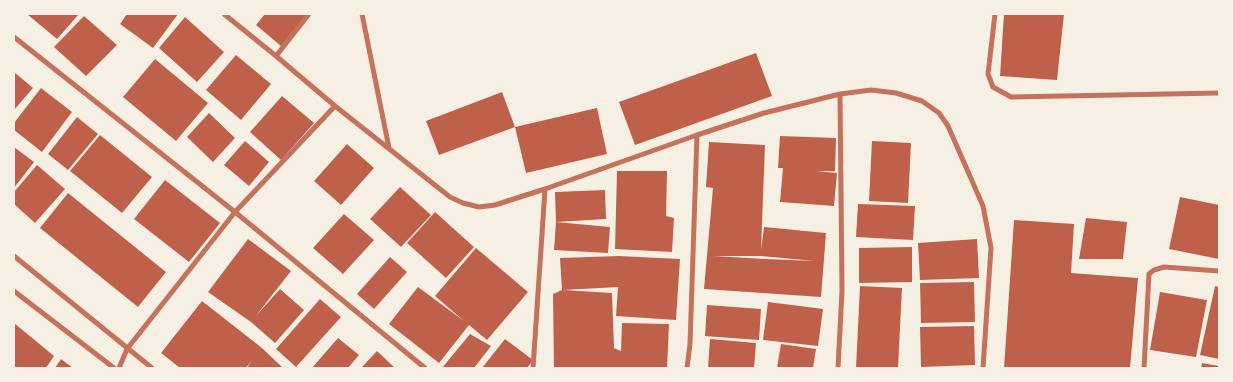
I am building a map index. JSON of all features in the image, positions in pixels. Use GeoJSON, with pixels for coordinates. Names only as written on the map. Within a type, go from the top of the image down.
{"type":"FeatureCollection","features":[{"type":"Feature","properties":{"kind":"street"},"geometry":{"type":"LineString","coordinates":[[224,14],[335,106],[450,197],[479,207],[495,205],[546,189],[764,113],[840,94],[871,90],[896,93],[922,102],[939,113],[948,126],[983,206],[990,248],[983,368]]}},
{"type":"Feature","properties":{"kind":"street"},"geometry":{"type":"LineString","coordinates":[[276,56],[309,14]]}},
{"type":"Feature","properties":{"kind":"street"},"geometry":{"type":"LineString","coordinates":[[362,14],[389,149]]}},
{"type":"Feature","properties":{"kind":"street"},"geometry":{"type":"LineString","coordinates":[[995,14],[988,74],[994,87],[1011,98],[1219,93]]}},
{"type":"Feature","properties":{"kind":"street"},"geometry":{"type":"LineString","coordinates":[[14,37],[235,212],[425,368]]}},
{"type":"Feature","properties":{"kind":"street"},"geometry":{"type":"LineString","coordinates":[[838,368],[842,291],[840,94]]}},
{"type":"Feature","properties":{"kind":"street"},"geometry":{"type":"LineString","coordinates":[[119,368],[127,349],[235,212],[335,106]]}},
{"type":"Feature","properties":{"kind":"street"},"geometry":{"type":"LineString","coordinates":[[688,368],[697,135]]}},
{"type":"Feature","properties":{"kind":"street"},"geometry":{"type":"LineString","coordinates":[[533,368],[546,189]]}},
{"type":"Feature","properties":{"kind":"street"},"geometry":{"type":"LineString","coordinates":[[14,256],[152,368]]}},
{"type":"Feature","properties":{"kind":"street"},"geometry":{"type":"LineString","coordinates":[[1144,368],[1149,274],[1154,270],[1164,267],[1219,271]]}},
{"type":"Feature","properties":{"kind":"street"},"geometry":{"type":"LineString","coordinates":[[14,291],[114,368]]}},
{"type":"Feature","properties":{"kind":"building"},"geometry":{"type":"Polygon","coordinates":[[[27,14],[79,14],[57,39],[27,14]]]}},
{"type":"Feature","properties":{"kind":"building"},"geometry":{"type":"Polygon","coordinates":[[[127,14],[178,14],[153,48],[120,24],[127,14]]]}},
{"type":"Feature","properties":{"kind":"building"},"geometry":{"type":"Polygon","coordinates":[[[265,14],[307,14],[281,46],[256,25],[265,14]]]}},
{"type":"Feature","properties":{"kind":"building"},"geometry":{"type":"Polygon","coordinates":[[[1004,14],[1064,14],[1057,80],[1000,76],[1004,14]]]}},
{"type":"Feature","properties":{"kind":"building"},"geometry":{"type":"Polygon","coordinates":[[[84,16],[117,45],[86,76],[54,47],[84,16]]]}},
{"type":"Feature","properties":{"kind":"building"},"geometry":{"type":"Polygon","coordinates":[[[185,17],[224,52],[197,82],[159,48],[185,17]]]}},
{"type":"Feature","properties":{"kind":"building"},"geometry":{"type":"Polygon","coordinates":[[[756,53],[772,96],[635,145],[619,102],[756,53]]]}},
{"type":"Feature","properties":{"kind":"building"},"geometry":{"type":"Polygon","coordinates":[[[236,55],[271,84],[241,120],[206,90],[236,55]]]}},
{"type":"Feature","properties":{"kind":"building"},"geometry":{"type":"Polygon","coordinates":[[[155,59],[208,103],[176,141],[123,97],[155,59]]]}},
{"type":"Feature","properties":{"kind":"building"},"geometry":{"type":"Polygon","coordinates":[[[14,72],[33,88],[14,110],[14,72]]]}},
{"type":"Feature","properties":{"kind":"building"},"geometry":{"type":"Polygon","coordinates":[[[41,88],[72,112],[42,152],[14,130],[14,123],[41,88]]]}},
{"type":"Feature","properties":{"kind":"building"},"geometry":{"type":"Polygon","coordinates":[[[502,92],[515,127],[439,155],[426,121],[502,92]]]}},
{"type":"Feature","properties":{"kind":"building"},"geometry":{"type":"Polygon","coordinates":[[[282,96],[314,123],[281,160],[250,132],[282,96]]]}},
{"type":"Feature","properties":{"kind":"building"},"geometry":{"type":"Polygon","coordinates":[[[597,108],[607,154],[526,173],[515,127],[597,108]]]}},
{"type":"Feature","properties":{"kind":"building"},"geometry":{"type":"Polygon","coordinates":[[[209,113],[235,138],[213,162],[187,137],[209,113]]]}},
{"type":"Feature","properties":{"kind":"building"},"geometry":{"type":"Polygon","coordinates":[[[77,117],[98,134],[68,170],[48,154],[77,117]]]}},
{"type":"Feature","properties":{"kind":"building"},"geometry":{"type":"Polygon","coordinates":[[[100,135],[152,177],[122,213],[70,171],[100,135]]]}},
{"type":"Feature","properties":{"kind":"building"},"geometry":{"type":"Polygon","coordinates":[[[780,136],[836,138],[835,171],[816,171],[837,173],[834,206],[780,202],[783,168],[778,168],[780,136]]]}},
{"type":"Feature","properties":{"kind":"building"},"geometry":{"type":"Polygon","coordinates":[[[245,141],[269,162],[249,186],[224,165],[245,141]]]}},
{"type":"Feature","properties":{"kind":"building"},"geometry":{"type":"Polygon","coordinates":[[[872,141],[911,143],[908,203],[869,201],[872,141]]]}},
{"type":"Feature","properties":{"kind":"building"},"geometry":{"type":"Polygon","coordinates":[[[709,142],[765,145],[761,250],[764,227],[826,233],[821,297],[704,289],[713,188],[706,187],[709,142]],[[713,256],[815,261],[761,256],[713,256]]]}},
{"type":"Feature","properties":{"kind":"building"},"geometry":{"type":"Polygon","coordinates":[[[347,144],[374,168],[341,205],[314,181],[347,144]]]}},
{"type":"Feature","properties":{"kind":"building"},"geometry":{"type":"Polygon","coordinates":[[[14,147],[34,162],[14,188],[14,147]]]}},
{"type":"Feature","properties":{"kind":"building"},"geometry":{"type":"Polygon","coordinates":[[[37,165],[65,189],[35,223],[14,204],[14,192],[37,165]]]}},
{"type":"Feature","properties":{"kind":"building"},"geometry":{"type":"Polygon","coordinates":[[[617,171],[667,171],[666,216],[674,218],[672,252],[615,249],[617,171]]]}},
{"type":"Feature","properties":{"kind":"building"},"geometry":{"type":"Polygon","coordinates":[[[165,180],[220,223],[189,262],[134,219],[165,180]]]}},
{"type":"Feature","properties":{"kind":"building"},"geometry":{"type":"Polygon","coordinates":[[[400,187],[431,215],[401,247],[370,219],[400,187]]]}},
{"type":"Feature","properties":{"kind":"building"},"geometry":{"type":"Polygon","coordinates":[[[605,190],[606,219],[556,222],[555,192],[605,190]]]}},
{"type":"Feature","properties":{"kind":"building"},"geometry":{"type":"Polygon","coordinates":[[[68,193],[166,272],[138,307],[40,228],[68,193]]]}},
{"type":"Feature","properties":{"kind":"building"},"geometry":{"type":"Polygon","coordinates":[[[1180,197],[1219,205],[1219,259],[1169,249],[1180,197]]]}},
{"type":"Feature","properties":{"kind":"building"},"geometry":{"type":"Polygon","coordinates":[[[858,204],[915,206],[913,240],[856,237],[858,204]]]}},
{"type":"Feature","properties":{"kind":"building"},"geometry":{"type":"Polygon","coordinates":[[[435,212],[474,247],[446,278],[407,243],[435,212]]]}},
{"type":"Feature","properties":{"kind":"building"},"geometry":{"type":"Polygon","coordinates":[[[344,214],[374,240],[343,274],[313,248],[344,214]]]}},
{"type":"Feature","properties":{"kind":"building"},"geometry":{"type":"Polygon","coordinates":[[[1086,218],[1127,222],[1123,259],[1079,259],[1086,218]]]}},
{"type":"Feature","properties":{"kind":"building"},"geometry":{"type":"Polygon","coordinates":[[[1014,220],[1074,224],[1071,273],[1138,278],[1130,368],[1004,368],[1014,220]]]}},
{"type":"Feature","properties":{"kind":"building"},"geometry":{"type":"Polygon","coordinates":[[[556,222],[610,227],[608,253],[554,250],[556,222]]]}},
{"type":"Feature","properties":{"kind":"building"},"geometry":{"type":"Polygon","coordinates":[[[248,239],[291,271],[255,317],[280,289],[304,310],[275,343],[251,322],[208,292],[248,239]]]}},
{"type":"Feature","properties":{"kind":"building"},"geometry":{"type":"Polygon","coordinates":[[[977,239],[979,278],[920,280],[918,243],[977,239]]]}},
{"type":"Feature","properties":{"kind":"building"},"geometry":{"type":"Polygon","coordinates":[[[912,247],[912,282],[859,283],[859,248],[912,247]]]}},
{"type":"Feature","properties":{"kind":"building"},"geometry":{"type":"Polygon","coordinates":[[[476,248],[528,292],[487,340],[469,325],[439,363],[389,324],[418,287],[464,321],[435,296],[476,248]]]}},
{"type":"Feature","properties":{"kind":"building"},"geometry":{"type":"Polygon","coordinates":[[[619,256],[680,259],[676,320],[616,316],[618,287],[563,290],[612,293],[614,348],[621,351],[622,323],[669,324],[667,368],[554,368],[553,294],[562,290],[560,258],[619,256]]]}},
{"type":"Feature","properties":{"kind":"building"},"geometry":{"type":"Polygon","coordinates":[[[390,257],[407,272],[374,309],[357,294],[390,257]]]}},
{"type":"Feature","properties":{"kind":"building"},"geometry":{"type":"Polygon","coordinates":[[[974,282],[975,322],[921,323],[920,283],[974,282]]]}},
{"type":"Feature","properties":{"kind":"building"},"geometry":{"type":"Polygon","coordinates":[[[860,286],[902,288],[898,368],[856,368],[860,286]]]}},
{"type":"Feature","properties":{"kind":"building"},"geometry":{"type":"Polygon","coordinates":[[[1215,286],[1219,287],[1219,359],[1200,355],[1215,286]]]}},
{"type":"Feature","properties":{"kind":"building"},"geometry":{"type":"Polygon","coordinates":[[[1160,292],[1207,300],[1196,357],[1150,350],[1160,292]]]}},
{"type":"Feature","properties":{"kind":"building"},"geometry":{"type":"Polygon","coordinates":[[[320,299],[341,317],[296,367],[276,349],[320,299]]]}},
{"type":"Feature","properties":{"kind":"building"},"geometry":{"type":"Polygon","coordinates":[[[202,301],[262,348],[283,368],[247,368],[252,360],[246,368],[180,368],[161,353],[202,301]]]}},
{"type":"Feature","properties":{"kind":"building"},"geometry":{"type":"Polygon","coordinates":[[[768,302],[823,309],[818,346],[763,340],[768,302]]]}},
{"type":"Feature","properties":{"kind":"building"},"geometry":{"type":"Polygon","coordinates":[[[707,305],[761,309],[759,340],[705,336],[707,305]]]}},
{"type":"Feature","properties":{"kind":"building"},"geometry":{"type":"Polygon","coordinates":[[[14,323],[54,356],[46,368],[14,368],[14,323]]]}},
{"type":"Feature","properties":{"kind":"building"},"geometry":{"type":"Polygon","coordinates":[[[974,326],[975,365],[921,367],[920,327],[974,326]]]}},
{"type":"Feature","properties":{"kind":"building"},"geometry":{"type":"Polygon","coordinates":[[[470,334],[491,346],[474,368],[442,368],[470,334]]]}},
{"type":"Feature","properties":{"kind":"building"},"geometry":{"type":"Polygon","coordinates":[[[338,338],[359,355],[348,368],[312,368],[338,338]]]}},
{"type":"Feature","properties":{"kind":"building"},"geometry":{"type":"Polygon","coordinates":[[[505,339],[533,360],[527,368],[482,368],[505,339]]]}},
{"type":"Feature","properties":{"kind":"building"},"geometry":{"type":"Polygon","coordinates":[[[710,339],[756,343],[754,368],[708,368],[710,339]]]}},
{"type":"Feature","properties":{"kind":"building"},"geometry":{"type":"Polygon","coordinates":[[[781,344],[816,349],[813,368],[777,368],[781,344]]]}},
{"type":"Feature","properties":{"kind":"building"},"geometry":{"type":"Polygon","coordinates":[[[377,351],[395,368],[361,368],[377,351]]]}},
{"type":"Feature","properties":{"kind":"building"},"geometry":{"type":"Polygon","coordinates":[[[61,359],[73,368],[55,368],[61,359]]]}},
{"type":"Feature","properties":{"kind":"building"},"geometry":{"type":"Polygon","coordinates":[[[1202,363],[1219,366],[1219,368],[1201,368],[1202,363]]]}}]}
